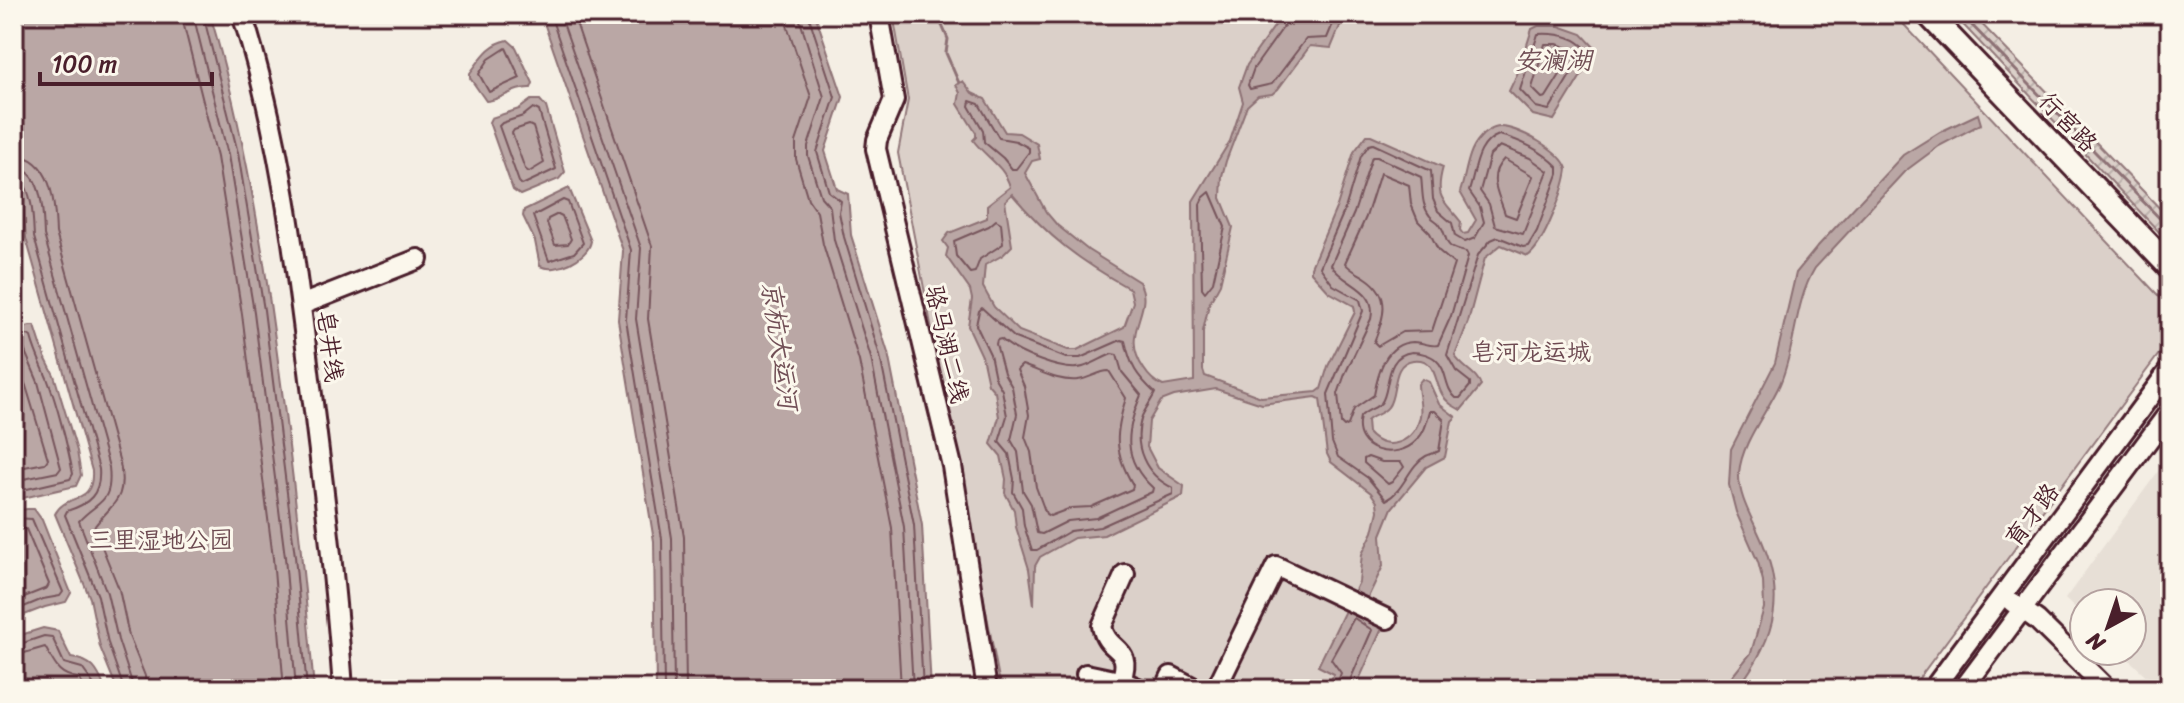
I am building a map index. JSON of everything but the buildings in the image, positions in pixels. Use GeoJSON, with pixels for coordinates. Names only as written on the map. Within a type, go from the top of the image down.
{"type":"FeatureCollection","features":[{"type":"Feature","properties":{"kind":"main road","name":"行宫路"},"geometry":{"type":"LineString","coordinates":[[1928,14],[2170,267]]}},
{"type":"Feature","properties":{"kind":"street","name":"皂井线"},"geometry":{"type":"LineString","coordinates":[[242,14],[261,73],[280,161],[321,462],[343,689]]}},
{"type":"Feature","properties":{"kind":"street","name":"骆马湖二线"},"geometry":{"type":"LineString","coordinates":[[879,14],[894,100],[876,149],[952,466],[987,689]]}},
{"type":"Feature","properties":{"kind":"street"},"geometry":{"type":"LineString","coordinates":[[301,305],[418,259]]}},
{"type":"Feature","properties":{"kind":"street","name":"育才路"},"geometry":{"type":"LineString","coordinates":[[1933,689],[2170,369]]}},
{"type":"Feature","properties":{"kind":"street","name":"育才路"},"geometry":{"type":"LineString","coordinates":[[1963,689],[2170,411]]}},
{"type":"Feature","properties":{"kind":"street"},"geometry":{"type":"LineString","coordinates":[[1216,689],[1276,566],[1387,619]]}},
{"type":"Feature","properties":{"kind":"street"},"geometry":{"type":"LineString","coordinates":[[1121,681],[1127,665],[1125,659],[1106,638],[1102,626],[1125,574]]}},
{"type":"Feature","properties":{"kind":"street"},"geometry":{"type":"LineString","coordinates":[[2003,595],[2037,620],[2107,689]]}},
{"type":"Feature","properties":{"kind":"street"},"geometry":{"type":"LineString","coordinates":[[1086,674],[1121,681],[1140,689]]}},
{"type":"Feature","properties":{"kind":"street"},"geometry":{"type":"LineString","coordinates":[[1165,689],[1171,676],[1196,689]]}},
{"type":"Feature","properties":{"kind":"shaded area"},"geometry":{"type":"Polygon","coordinates":[[[2170,455],[2170,689],[2160,689],[2137,667],[2148,667],[2148,587],[2074,587],[2170,455]]]}},
{"type":"Feature","properties":{"kind":"green space","name":"皂河龙运城"},"geometry":{"type":"Polygon","coordinates":[[[893,14],[1894,14],[2170,308],[2170,339],[1911,689],[1001,689],[898,153],[908,100],[893,14]]]}},
{"type":"Feature","properties":{"kind":"green space"},"geometry":{"type":"Polygon","coordinates":[[[1953,14],[1972,14],[2170,219],[2170,225],[2161,234],[1953,14]]]}},
{"type":"Feature","properties":{"kind":"water","name":"三里湿地公园"},"geometry":{"type":"Polygon","coordinates":[[[14,14],[210,14],[243,148],[267,284],[295,493],[314,689],[117,689],[100,647],[90,598],[55,514],[60,507],[89,489],[92,471],[26,238],[23,207],[14,171],[14,14]]]}},
{"type":"Feature","properties":{"kind":"water","name":"京杭大运河"},"geometry":{"type":"Polygon","coordinates":[[[541,14],[815,14],[843,97],[825,151],[837,189],[848,194],[851,235],[888,353],[922,525],[931,689],[656,689],[654,541],[618,320],[623,251],[541,14]]]}},
{"type":"Feature","properties":{"kind":"water"},"geometry":{"type":"Polygon","coordinates":[[[1283,14],[1345,14],[1331,48],[1310,46],[1278,89],[1272,94],[1258,96],[1247,106],[1222,176],[1221,198],[1233,227],[1220,284],[1209,304],[1203,331],[1203,370],[1205,376],[1261,397],[1317,392],[1321,389],[1328,366],[1355,312],[1354,306],[1329,292],[1311,272],[1311,267],[1337,206],[1354,152],[1367,135],[1443,167],[1440,193],[1461,222],[1463,234],[1468,233],[1476,220],[1460,192],[1475,144],[1488,131],[1508,128],[1528,136],[1557,155],[1567,169],[1553,216],[1534,250],[1528,256],[1501,245],[1485,258],[1468,322],[1455,356],[1481,386],[1461,410],[1444,397],[1426,362],[1406,362],[1398,373],[1388,407],[1367,421],[1368,433],[1376,440],[1392,444],[1407,438],[1420,416],[1418,384],[1422,379],[1429,382],[1439,404],[1456,417],[1452,421],[1445,457],[1426,467],[1392,508],[1381,535],[1383,566],[1361,612],[1384,624],[1358,682],[1364,685],[1362,689],[1326,689],[1334,674],[1318,666],[1359,582],[1362,554],[1373,532],[1377,502],[1371,493],[1331,462],[1327,454],[1320,399],[1316,397],[1262,404],[1216,389],[1161,401],[1149,421],[1147,447],[1158,468],[1184,486],[1183,496],[1104,535],[1074,538],[1040,557],[1035,566],[1034,605],[1029,569],[1014,510],[1005,493],[1006,479],[1001,456],[991,444],[999,417],[995,392],[988,384],[982,356],[968,326],[972,299],[970,290],[946,256],[948,248],[943,241],[949,233],[987,218],[987,205],[1010,187],[999,167],[973,140],[976,133],[958,104],[960,93],[956,85],[963,81],[972,93],[985,99],[1005,132],[1019,133],[1037,144],[1040,159],[1032,161],[1025,173],[1046,212],[1057,225],[1088,250],[1139,282],[1143,302],[1135,344],[1137,356],[1148,374],[1163,386],[1194,381],[1193,201],[1230,141],[1243,102],[1239,87],[1247,65],[1283,14]],[[1012,194],[1005,201],[1012,246],[985,265],[983,287],[994,307],[1019,331],[1068,350],[1077,350],[1124,327],[1133,302],[1130,289],[1066,248],[1012,194]]]}},
{"type":"Feature","properties":{"kind":"water","name":"安澜湖"},"geometry":{"type":"Polygon","coordinates":[[[1559,26],[1582,34],[1595,48],[1595,53],[1554,120],[1533,115],[1509,91],[1532,29],[1559,26]]]}},
{"type":"Feature","properties":{"kind":"water"},"geometry":{"type":"Polygon","coordinates":[[[508,40],[516,47],[533,83],[531,88],[486,101],[470,78],[470,73],[490,49],[508,40]]]}},
{"type":"Feature","properties":{"kind":"water"},"geometry":{"type":"Polygon","coordinates":[[[531,100],[540,100],[546,107],[565,172],[559,179],[520,195],[513,190],[489,122],[491,118],[519,109],[531,100]]]}},
{"type":"Feature","properties":{"kind":"water"},"geometry":{"type":"Polygon","coordinates":[[[1978,114],[1981,124],[1939,146],[1904,172],[1815,268],[1808,282],[1780,384],[1750,438],[1739,473],[1742,495],[1772,574],[1774,613],[1762,651],[1751,669],[1737,689],[1722,689],[1751,653],[1764,608],[1763,581],[1758,562],[1736,512],[1729,485],[1731,449],[1775,363],[1796,273],[1903,155],[1940,132],[1978,114]]]}},
{"type":"Feature","properties":{"kind":"water"},"geometry":{"type":"Polygon","coordinates":[[[569,188],[591,241],[589,248],[570,263],[546,268],[540,266],[535,241],[523,216],[524,210],[569,188]]]}},
{"type":"Feature","properties":{"kind":"water"},"geometry":{"type":"Polygon","coordinates":[[[35,326],[54,375],[81,475],[76,486],[14,500],[14,330],[35,326]]]}},
{"type":"Feature","properties":{"kind":"water"},"geometry":{"type":"Polygon","coordinates":[[[34,509],[42,520],[71,593],[66,602],[14,619],[14,511],[34,509]]]}},
{"type":"Feature","properties":{"kind":"water"},"geometry":{"type":"Polygon","coordinates":[[[43,628],[58,631],[71,658],[93,667],[105,689],[14,689],[14,641],[21,635],[43,628]]]}},
{"type":"Feature","properties":{"kind":"waterway"},"geometry":{"type":"LineString","coordinates":[[937,14],[948,39],[946,53],[959,83]]}},
{"type":"Feature","properties":{"kind":"waterway"},"geometry":{"type":"LineString","coordinates":[[1961,14],[2170,229]]}}]}
